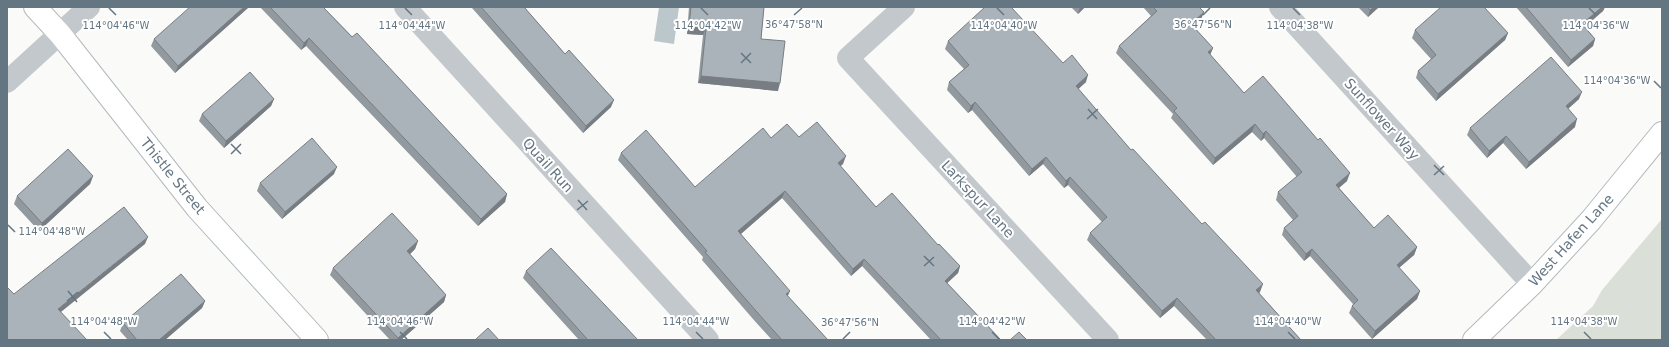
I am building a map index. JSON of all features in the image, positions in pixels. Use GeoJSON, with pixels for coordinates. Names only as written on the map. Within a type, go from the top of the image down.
{"type":"FeatureCollection","features":[{"type":"Feature","properties":{"kind":"street","name":"Thistle Street"},"geometry":{"type":"LineString","coordinates":[[35,7],[60,34],[197,208],[317,340]]}},
{"type":"Feature","properties":{"kind":"street"},"geometry":{"type":"LineString","coordinates":[[7,82],[88,7]]}},
{"type":"Feature","properties":{"kind":"street","name":"Quail Run"},"geometry":{"type":"LineString","coordinates":[[405,7],[708,340]]}},
{"type":"Feature","properties":{"kind":"street","name":"Larkspur Lane"},"geometry":{"type":"LineString","coordinates":[[904,7],[848,58],[1108,340]]}},
{"type":"Feature","properties":{"kind":"street","name":"Sunflower Way"},"geometry":{"type":"LineString","coordinates":[[1280,7],[1532,284]]}},
{"type":"Feature","properties":{"kind":"street","name":"West Hafen Lane"},"geometry":{"type":"LineString","coordinates":[[1474,340],[1532,284],[1591,220],[1662,134]]}},
{"type":"Feature","properties":{"kind":"shaded area"},"geometry":{"type":"Polygon","coordinates":[[[659,7],[679,7],[674,44],[654,41],[659,7]]]}},
{"type":"Feature","properties":{"kind":"shaded area"},"geometry":{"type":"Polygon","coordinates":[[[1662,219],[1662,340],[1556,340],[1593,306],[1602,290],[1662,219]]]}},
{"type":"Feature","properties":{"kind":"building"},"geometry":{"type":"Polygon","coordinates":[[[190,7],[244,7],[178,66],[154,39],[190,7]]]}},
{"type":"Feature","properties":{"kind":"building"},"geometry":{"type":"Polygon","coordinates":[[[270,7],[323,7],[352,37],[357,33],[507,194],[481,219],[309,38],[304,43],[270,7]]]}},
{"type":"Feature","properties":{"kind":"building"},"geometry":{"type":"Polygon","coordinates":[[[481,7],[524,7],[565,54],[569,50],[614,100],[586,126],[481,7]]]}},
{"type":"Feature","properties":{"kind":"building"},"geometry":{"type":"Polygon","coordinates":[[[691,7],[764,7],[761,39],[785,41],[780,83],[701,76],[706,28],[689,26],[691,7]]]}},
{"type":"Feature","properties":{"kind":"building"},"geometry":{"type":"Polygon","coordinates":[[[985,7],[1011,7],[1063,63],[1072,55],[1088,75],[1076,86],[1131,150],[1133,149],[1202,224],[1205,222],[1263,284],[1256,290],[1301,340],[1216,340],[1177,298],[1162,311],[1090,233],[1107,217],[1070,177],[1066,181],[1046,157],[1032,169],[975,102],[971,106],[949,82],[969,65],[948,41],[985,7]]]}},
{"type":"Feature","properties":{"kind":"building"},"geometry":{"type":"Polygon","coordinates":[[[1153,7],[1199,7],[1204,12],[1191,24],[1213,48],[1208,52],[1244,93],[1263,76],[1318,140],[1320,138],[1350,173],[1336,185],[1374,228],[1388,215],[1417,247],[1397,265],[1420,291],[1375,331],[1352,306],[1358,300],[1312,249],[1306,254],[1284,228],[1298,216],[1278,192],[1302,172],[1266,131],[1263,134],[1255,124],[1215,158],[1174,111],[1177,108],[1119,46],[1157,11],[1153,7]]]}},
{"type":"Feature","properties":{"kind":"building"},"geometry":{"type":"Polygon","coordinates":[[[1367,7],[1374,7],[1370,10],[1367,7]]]}},
{"type":"Feature","properties":{"kind":"building"},"geometry":{"type":"Polygon","coordinates":[[[1441,7],[1484,7],[1508,33],[1438,94],[1418,71],[1436,55],[1415,30],[1441,7]]]}},
{"type":"Feature","properties":{"kind":"building"},"geometry":{"type":"Polygon","coordinates":[[[1526,7],[1602,7],[1582,24],[1595,39],[1571,60],[1526,7]]]}},
{"type":"Feature","properties":{"kind":"building"},"geometry":{"type":"Polygon","coordinates":[[[1551,57],[1582,92],[1566,106],[1577,119],[1529,162],[1506,136],[1489,151],[1470,128],[1551,57]]]}},
{"type":"Feature","properties":{"kind":"building"},"geometry":{"type":"Polygon","coordinates":[[[250,72],[274,99],[226,141],[202,114],[250,72]]]}},
{"type":"Feature","properties":{"kind":"building"},"geometry":{"type":"Polygon","coordinates":[[[817,122],[846,156],[838,163],[876,207],[892,193],[938,245],[939,244],[960,266],[945,281],[1001,340],[941,340],[864,259],[853,269],[785,191],[738,231],[790,291],[786,294],[828,340],[782,340],[705,252],[707,251],[621,153],[646,130],[695,187],[763,128],[771,138],[787,124],[799,137],[817,122]]]}},
{"type":"Feature","properties":{"kind":"building"},"geometry":{"type":"Polygon","coordinates":[[[312,138],[337,167],[285,212],[260,183],[312,138]]]}},
{"type":"Feature","properties":{"kind":"building"},"geometry":{"type":"Polygon","coordinates":[[[68,149],[93,176],[42,223],[17,196],[68,149]]]}},
{"type":"Feature","properties":{"kind":"building"},"geometry":{"type":"Polygon","coordinates":[[[124,207],[148,237],[58,309],[87,340],[7,340],[7,287],[14,294],[124,207]]]}},
{"type":"Feature","properties":{"kind":"building"},"geometry":{"type":"Polygon","coordinates":[[[392,213],[418,241],[407,251],[446,295],[398,338],[333,268],[392,213]]]}},
{"type":"Feature","properties":{"kind":"building"},"geometry":{"type":"Polygon","coordinates":[[[551,248],[638,340],[588,340],[526,271],[551,248]]]}},
{"type":"Feature","properties":{"kind":"building"},"geometry":{"type":"Polygon","coordinates":[[[181,274],[205,301],[159,340],[137,340],[123,323],[181,274]]]}},
{"type":"Feature","properties":{"kind":"building"},"geometry":{"type":"Polygon","coordinates":[[[488,328],[499,340],[475,340],[488,328]]]}},
{"type":"Feature","properties":{"kind":"building"},"geometry":{"type":"Polygon","coordinates":[[[1019,332],[1027,340],[1010,340],[1019,332]]]}}]}
